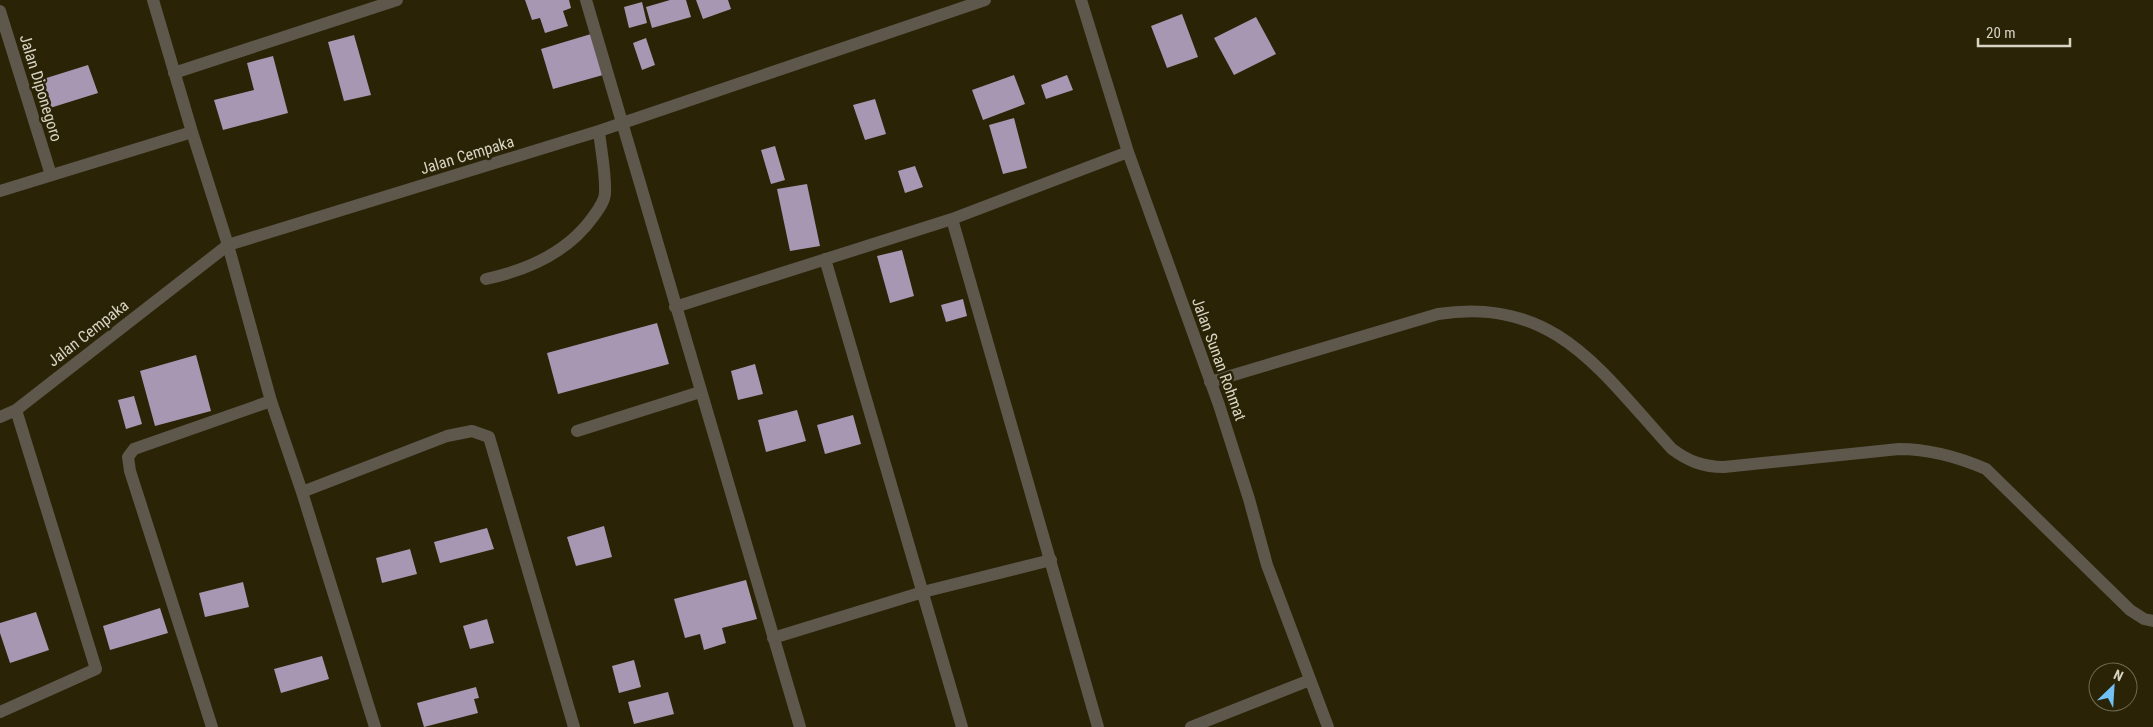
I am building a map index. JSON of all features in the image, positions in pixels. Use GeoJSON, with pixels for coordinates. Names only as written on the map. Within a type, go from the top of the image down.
{"type":"FeatureCollection","features":[{"type":"Feature","properties":{"kind":"street"},"geometry":{"type":"LineString","coordinates":[[153,0],[228,245],[271,401],[302,492],[374,727]]}},
{"type":"Feature","properties":{"kind":"street"},"geometry":{"type":"LineString","coordinates":[[174,72],[397,0]]}},
{"type":"Feature","properties":{"kind":"street"},"geometry":{"type":"LineString","coordinates":[[586,0],[800,727]]}},
{"type":"Feature","properties":{"kind":"street","name":"Jalan Cempaka"},"geometry":{"type":"LineString","coordinates":[[0,417],[16,410],[228,245],[600,131],[985,0]]}},
{"type":"Feature","properties":{"kind":"street","name":"Jalan Sunan Rohmat"},"geometry":{"type":"LineString","coordinates":[[1081,0],[1128,152],[1210,382],[1249,499],[1267,565],[1328,727]]}},
{"type":"Feature","properties":{"kind":"street","name":"Jalan Diponegoro"},"geometry":{"type":"LineString","coordinates":[[0,11],[52,176]]}},
{"type":"Feature","properties":{"kind":"street"},"geometry":{"type":"LineString","coordinates":[[486,279],[507,274],[545,258],[566,246],[582,232],[600,207],[605,194],[600,131]]}},
{"type":"Feature","properties":{"kind":"street"},"geometry":{"type":"LineString","coordinates":[[0,191],[192,132]]}},
{"type":"Feature","properties":{"kind":"street"},"geometry":{"type":"LineString","coordinates":[[675,307],[952,219],[1128,152]]}},
{"type":"Feature","properties":{"kind":"street"},"geometry":{"type":"LineString","coordinates":[[952,219],[1098,727]]}},
{"type":"Feature","properties":{"kind":"street"},"geometry":{"type":"LineString","coordinates":[[825,259],[962,727]]}},
{"type":"Feature","properties":{"kind":"street"},"geometry":{"type":"LineString","coordinates":[[1210,382],[1438,314],[1483,310],[1505,314],[1531,321],[1556,334],[1588,357],[1672,449],[1685,459],[1706,467],[1724,467],[1909,449],[1939,452],[1961,458],[1986,469],[2130,610],[2144,619],[2153,621]]}},
{"type":"Feature","properties":{"kind":"street"},"geometry":{"type":"LineString","coordinates":[[577,431],[700,392]]}},
{"type":"Feature","properties":{"kind":"street"},"geometry":{"type":"LineString","coordinates":[[212,727],[133,480],[128,457],[134,449],[271,401]]}},
{"type":"Feature","properties":{"kind":"street"},"geometry":{"type":"LineString","coordinates":[[0,712],[96,669],[16,410]]}},
{"type":"Feature","properties":{"kind":"street"},"geometry":{"type":"LineString","coordinates":[[302,492],[447,436],[472,432],[489,437],[574,727]]}},
{"type":"Feature","properties":{"kind":"street"},"geometry":{"type":"LineString","coordinates":[[774,638],[923,592],[1051,560]]}},
{"type":"Feature","properties":{"kind":"street"},"geometry":{"type":"LineString","coordinates":[[1191,727],[1310,680]]}},
{"type":"Feature","properties":{"kind":"building"},"geometry":{"type":"Polygon","coordinates":[[[525,0],[569,0],[571,8],[563,11],[568,26],[545,33],[540,18],[532,20],[525,0]]]}},
{"type":"Feature","properties":{"kind":"building"},"geometry":{"type":"Polygon","coordinates":[[[670,0],[686,0],[691,17],[652,28],[646,7],[670,0]]]}},
{"type":"Feature","properties":{"kind":"building"},"geometry":{"type":"Polygon","coordinates":[[[696,0],[728,0],[731,9],[703,19],[696,0]]]}},
{"type":"Feature","properties":{"kind":"building"},"geometry":{"type":"Polygon","coordinates":[[[642,2],[647,23],[629,28],[624,7],[642,2]]]}},
{"type":"Feature","properties":{"kind":"building"},"geometry":{"type":"Polygon","coordinates":[[[1182,14],[1198,57],[1167,68],[1151,26],[1182,14]]]}},
{"type":"Feature","properties":{"kind":"building"},"geometry":{"type":"Polygon","coordinates":[[[1256,17],[1276,54],[1234,75],[1214,38],[1256,17]]]}},
{"type":"Feature","properties":{"kind":"building"},"geometry":{"type":"Polygon","coordinates":[[[591,34],[603,75],[553,89],[541,49],[591,34]]]}},
{"type":"Feature","properties":{"kind":"building"},"geometry":{"type":"Polygon","coordinates":[[[354,35],[371,95],[344,101],[328,42],[354,35]]]}},
{"type":"Feature","properties":{"kind":"building"},"geometry":{"type":"Polygon","coordinates":[[[646,38],[655,65],[642,70],[633,43],[646,38]]]}},
{"type":"Feature","properties":{"kind":"building"},"geometry":{"type":"Polygon","coordinates":[[[273,56],[288,113],[223,130],[214,100],[254,90],[247,63],[273,56]]]}},
{"type":"Feature","properties":{"kind":"building"},"geometry":{"type":"Polygon","coordinates":[[[88,65],[98,93],[50,108],[40,80],[88,65]]]}},
{"type":"Feature","properties":{"kind":"building"},"geometry":{"type":"Polygon","coordinates":[[[1014,75],[1025,104],[983,120],[972,90],[1014,75]]]}},
{"type":"Feature","properties":{"kind":"building"},"geometry":{"type":"Polygon","coordinates":[[[1067,75],[1073,90],[1046,99],[1041,85],[1067,75]]]}},
{"type":"Feature","properties":{"kind":"building"},"geometry":{"type":"Polygon","coordinates":[[[875,99],[886,134],[865,140],[853,105],[875,99]]]}},
{"type":"Feature","properties":{"kind":"building"},"geometry":{"type":"Polygon","coordinates":[[[1014,118],[1027,168],[1003,174],[989,125],[1014,118]]]}},
{"type":"Feature","properties":{"kind":"building"},"geometry":{"type":"Polygon","coordinates":[[[775,146],[785,180],[771,184],[761,150],[775,146]]]}},
{"type":"Feature","properties":{"kind":"building"},"geometry":{"type":"Polygon","coordinates":[[[915,166],[923,187],[905,193],[898,171],[915,166]]]}},
{"type":"Feature","properties":{"kind":"building"},"geometry":{"type":"Polygon","coordinates":[[[807,184],[820,246],[790,251],[777,189],[807,184]]]}},
{"type":"Feature","properties":{"kind":"building"},"geometry":{"type":"Polygon","coordinates":[[[902,250],[914,296],[890,303],[877,256],[902,250]]]}},
{"type":"Feature","properties":{"kind":"building"},"geometry":{"type":"Polygon","coordinates":[[[963,299],[967,316],[946,322],[941,305],[963,299]]]}},
{"type":"Feature","properties":{"kind":"building"},"geometry":{"type":"Polygon","coordinates":[[[657,323],[669,364],[558,394],[547,353],[657,323]]]}},
{"type":"Feature","properties":{"kind":"building"},"geometry":{"type":"Polygon","coordinates":[[[196,355],[211,411],[155,426],[140,371],[196,355]]]}},
{"type":"Feature","properties":{"kind":"building"},"geometry":{"type":"Polygon","coordinates":[[[755,364],[763,394],[738,400],[731,371],[755,364]]]}},
{"type":"Feature","properties":{"kind":"building"},"geometry":{"type":"Polygon","coordinates":[[[134,396],[142,424],[126,429],[118,400],[134,396]]]}},
{"type":"Feature","properties":{"kind":"building"},"geometry":{"type":"Polygon","coordinates":[[[797,410],[806,441],[766,452],[758,420],[797,410]]]}},
{"type":"Feature","properties":{"kind":"building"},"geometry":{"type":"Polygon","coordinates":[[[853,415],[861,444],[825,454],[817,425],[853,415]]]}},
{"type":"Feature","properties":{"kind":"building"},"geometry":{"type":"Polygon","coordinates":[[[604,526],[612,557],[576,566],[567,537],[604,526]]]}},
{"type":"Feature","properties":{"kind":"building"},"geometry":{"type":"Polygon","coordinates":[[[487,528],[494,549],[440,563],[434,542],[487,528]]]}},
{"type":"Feature","properties":{"kind":"building"},"geometry":{"type":"Polygon","coordinates":[[[410,549],[417,574],[382,583],[376,558],[410,549]]]}},
{"type":"Feature","properties":{"kind":"building"},"geometry":{"type":"Polygon","coordinates":[[[746,580],[757,619],[722,628],[726,643],[704,650],[700,634],[685,638],[674,599],[746,580]]]}},
{"type":"Feature","properties":{"kind":"building"},"geometry":{"type":"Polygon","coordinates":[[[243,582],[249,607],[205,617],[199,593],[243,582]]]}},
{"type":"Feature","properties":{"kind":"building"},"geometry":{"type":"Polygon","coordinates":[[[160,608],[168,633],[110,650],[103,626],[160,608]]]}},
{"type":"Feature","properties":{"kind":"building"},"geometry":{"type":"Polygon","coordinates":[[[36,612],[49,650],[10,663],[0,633],[0,623],[36,612]]]}},
{"type":"Feature","properties":{"kind":"building"},"geometry":{"type":"Polygon","coordinates":[[[487,619],[494,643],[470,649],[463,626],[487,619]]]}},
{"type":"Feature","properties":{"kind":"building"},"geometry":{"type":"Polygon","coordinates":[[[322,656],[329,679],[281,693],[274,669],[322,656]]]}},
{"type":"Feature","properties":{"kind":"building"},"geometry":{"type":"Polygon","coordinates":[[[634,660],[641,687],[619,693],[612,666],[634,660]]]}},
{"type":"Feature","properties":{"kind":"building"},"geometry":{"type":"Polygon","coordinates":[[[476,687],[479,698],[474,699],[478,713],[424,727],[417,703],[476,687]]]}},
{"type":"Feature","properties":{"kind":"building"},"geometry":{"type":"Polygon","coordinates":[[[668,692],[674,714],[634,724],[628,702],[668,692]]]}}]}
